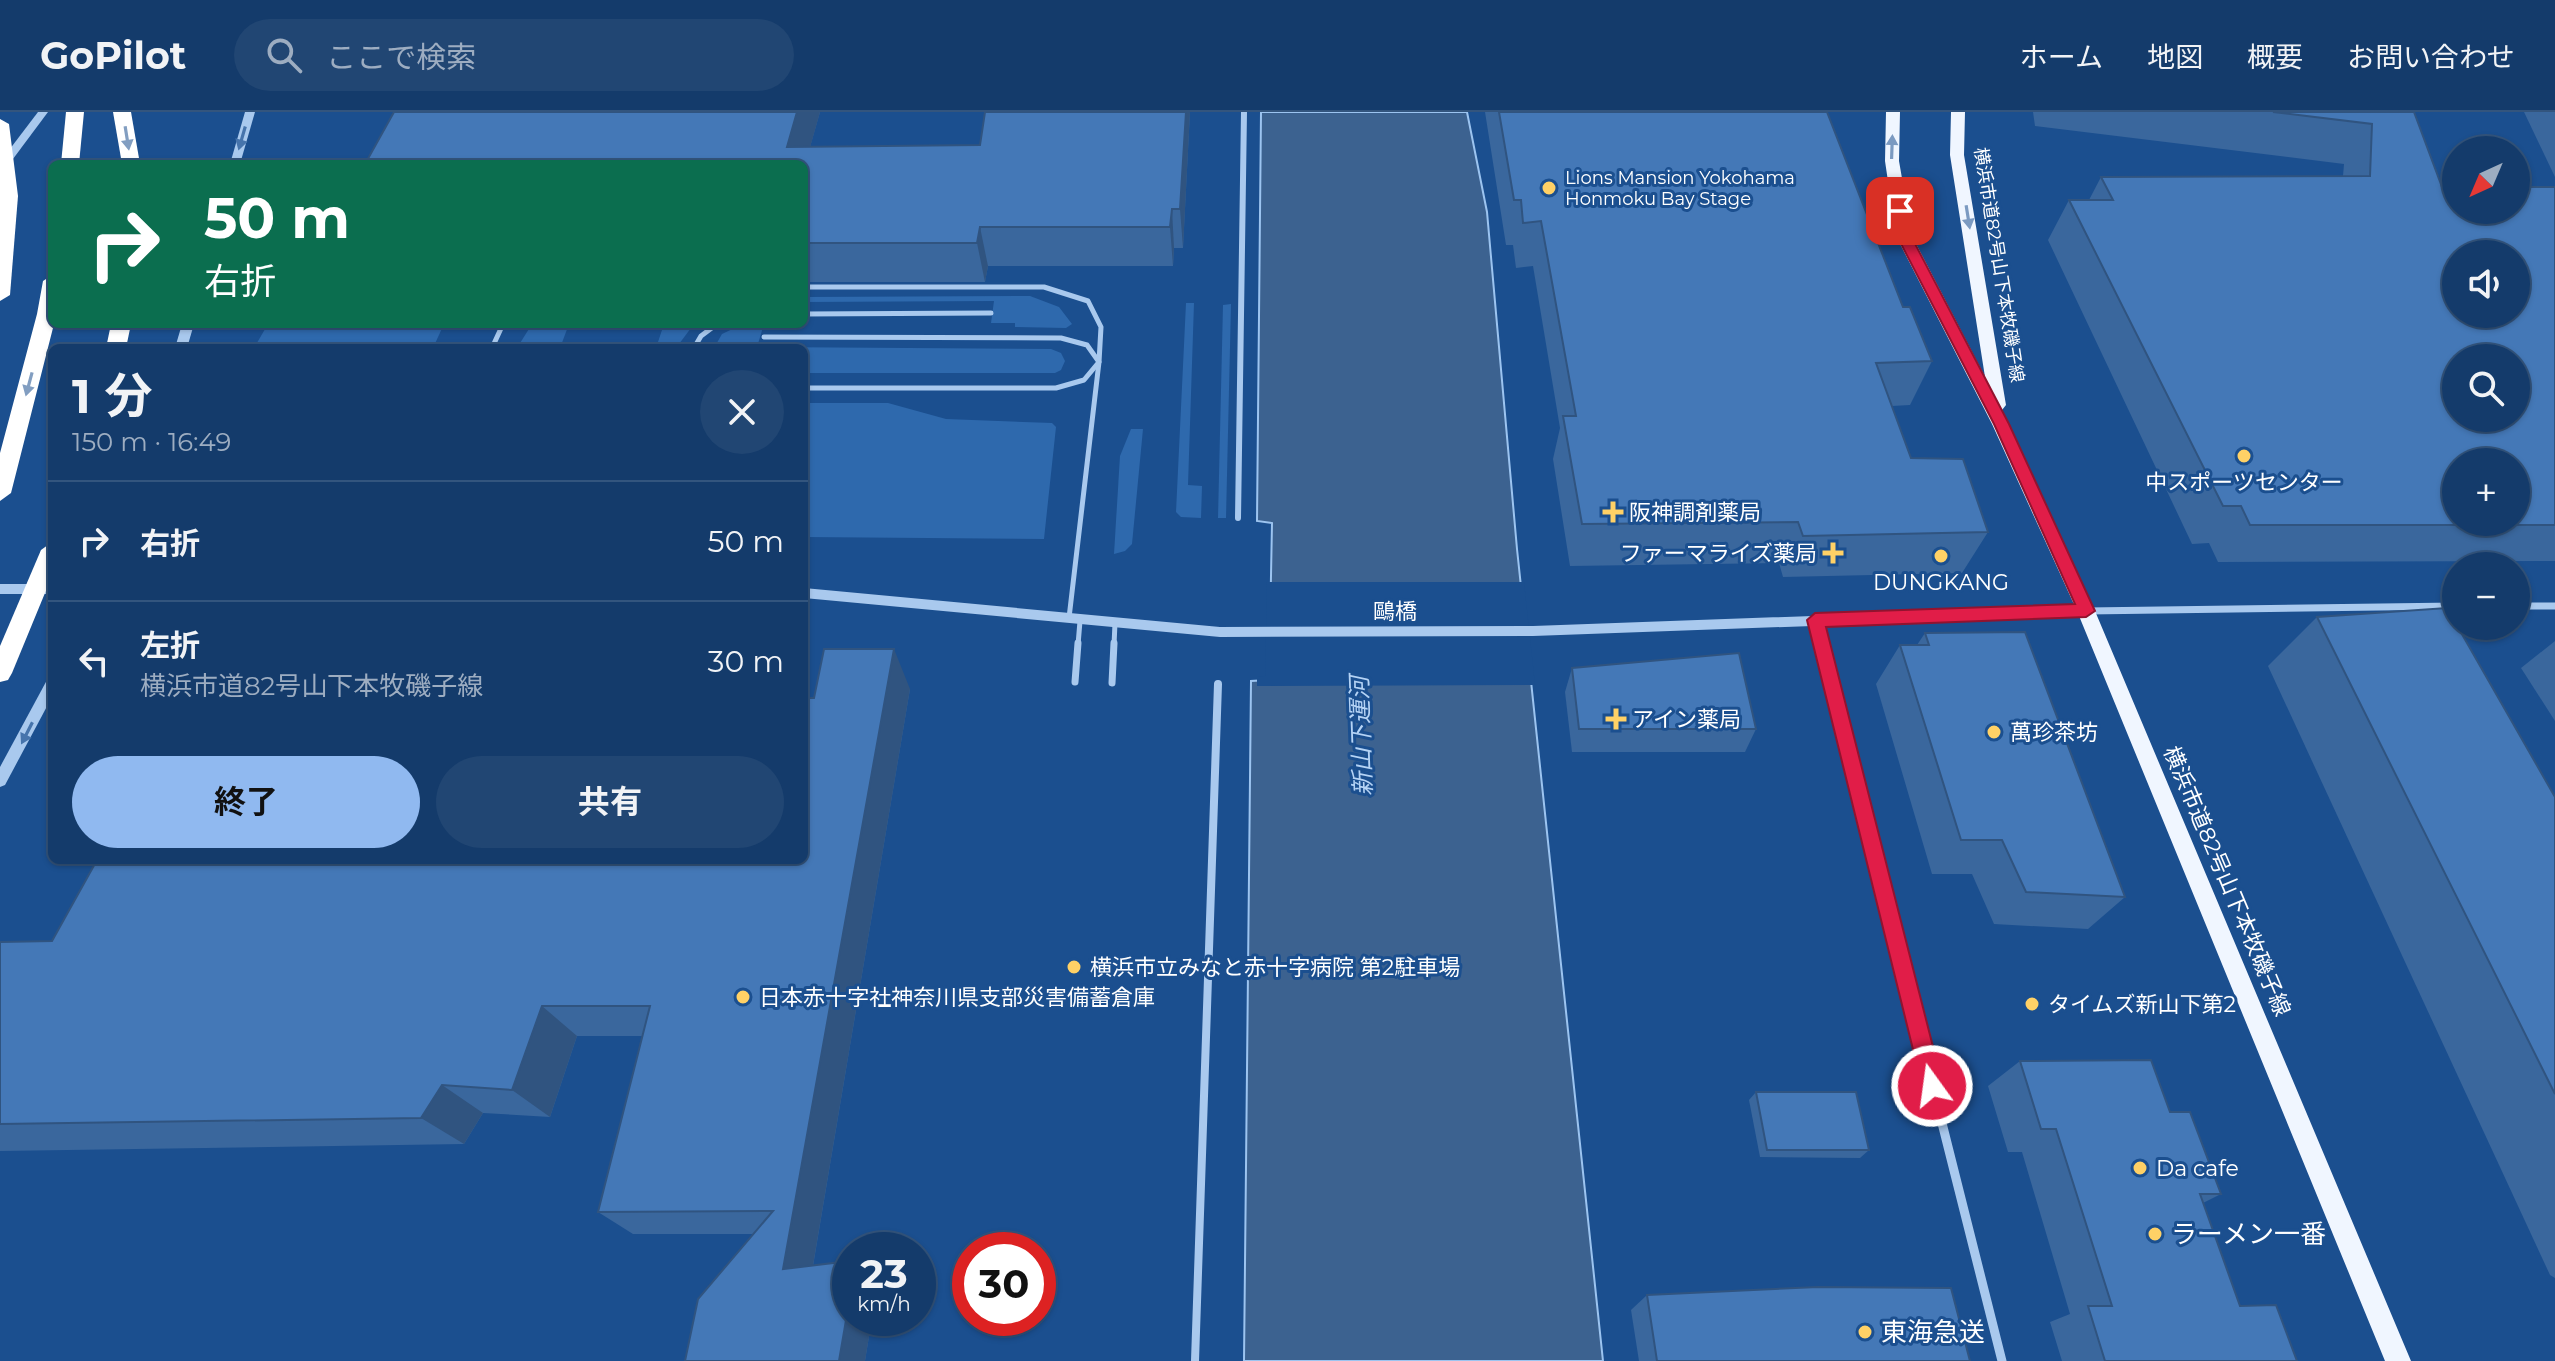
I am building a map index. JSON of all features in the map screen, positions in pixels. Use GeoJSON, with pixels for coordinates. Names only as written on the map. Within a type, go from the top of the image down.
{"type":"FeatureCollection","features":[{"type":"Feature","properties":{"kind":"highway"},"geometry":{"type":"LineString","coordinates":[[70,160],[75,112]]}},
{"type":"Feature","properties":{"kind":"highway"},"geometry":{"type":"LineString","coordinates":[[122,112],[130,160]]}},
{"type":"Feature","properties":{"kind":"highway"},"geometry":{"type":"LineString","coordinates":[[0,124],[9,196],[0,295]]}},
{"type":"Feature","properties":{"kind":"highway"},"geometry":{"type":"LineString","coordinates":[[0,493],[48,307]]}},
{"type":"Feature","properties":{"kind":"highway"},"geometry":{"type":"LineString","coordinates":[[0,635],[48,544]]}},
{"type":"Feature","properties":{"kind":"highway"},"geometry":{"type":"LineString","coordinates":[[0,673],[48,559]]}},
{"type":"Feature","properties":{"kind":"main road","name":"横浜市道82号山下本牧磯子線"},"geometry":{"type":"LineString","coordinates":[[1893,112],[1892,161],[1904,236],[2001,424],[2086,611],[2398,1361]]}},
{"type":"Feature","properties":{"kind":"main road","name":"横浜市道82号山下本牧磯子線"},"geometry":{"type":"LineString","coordinates":[[1958,112],[1957,155],[2001,424]]}},
{"type":"Feature","properties":{"kind":"street"},"geometry":{"type":"LineString","coordinates":[[0,169],[43,112]]}},
{"type":"Feature","properties":{"kind":"street"},"geometry":{"type":"LineString","coordinates":[[236,160],[250,112]]}},
{"type":"Feature","properties":{"kind":"street"},"geometry":{"type":"LineString","coordinates":[[1238,518],[1244,112]]}},
{"type":"Feature","properties":{"kind":"street"},"geometry":{"type":"LineString","coordinates":[[0,589],[48,589]]}},
{"type":"Feature","properties":{"kind":"street","name":"鷗橋"},"geometry":{"type":"LineString","coordinates":[[808,593],[1220,632],[1533,631],[2086,611]]}},
{"type":"Feature","properties":{"kind":"street"},"geometry":{"type":"LineString","coordinates":[[2086,611],[2442,606]]}},
{"type":"Feature","properties":{"kind":"street"},"geometry":{"type":"LineString","coordinates":[[2530,606],[2555,606]]}},
{"type":"Feature","properties":{"kind":"street"},"geometry":{"type":"LineString","coordinates":[[1815,620],[2002,1361]]}},
{"type":"Feature","properties":{"kind":"street"},"geometry":{"type":"LineString","coordinates":[[1195,1361],[1218,684]]}},
{"type":"Feature","properties":{"kind":"street"},"geometry":{"type":"LineString","coordinates":[[0,781],[48,691]]}},
{"type":"Feature","properties":{"kind":"lane"},"geometry":{"type":"LineString","coordinates":[[808,287],[1044,287],[1068,292],[1088,301],[1097,313],[1101,327],[1099,362],[1074,620],[1075,682]]}},
{"type":"Feature","properties":{"kind":"lane"},"geometry":{"type":"LineString","coordinates":[[808,314],[991,313]]}},
{"type":"Feature","properties":{"kind":"lane"},"geometry":{"type":"LineString","coordinates":[[696,344],[712,328]]}},
{"type":"Feature","properties":{"kind":"lane"},"geometry":{"type":"LineString","coordinates":[[764,337],[1061,338],[1087,345],[1099,362]]}},
{"type":"Feature","properties":{"kind":"lane"},"geometry":{"type":"LineString","coordinates":[[808,388],[1056,388],[1084,380],[1099,362]]}},
{"type":"Feature","properties":{"kind":"lane"},"geometry":{"type":"LineString","coordinates":[[1112,683],[1115,623]]}},
{"type":"Feature","properties":{"kind":"shaded area"},"geometry":{"type":"Polygon","coordinates":[[[1030,296],[1059,307],[1072,324],[1066,328],[991,323],[994,301],[808,302],[808,297],[1030,296]]]}},
{"type":"Feature","properties":{"kind":"shaded area"},"geometry":{"type":"Polygon","coordinates":[[[1186,303],[1194,303],[1188,485],[1202,486],[1201,518],[1181,517],[1176,512],[1186,303]]]}},
{"type":"Feature","properties":{"kind":"shaded area"},"geometry":{"type":"Polygon","coordinates":[[[1231,304],[1226,518],[1218,518],[1223,305],[1231,304]]]}},
{"type":"Feature","properties":{"kind":"shaded area"},"geometry":{"type":"Polygon","coordinates":[[[266,328],[442,328],[435,344],[256,344],[266,328]]]}},
{"type":"Feature","properties":{"kind":"shaded area"},"geometry":{"type":"Polygon","coordinates":[[[530,328],[568,328],[562,344],[520,344],[530,328]]]}},
{"type":"Feature","properties":{"kind":"shaded area"},"geometry":{"type":"Polygon","coordinates":[[[663,328],[691,328],[679,344],[657,344],[663,328]]]}},
{"type":"Feature","properties":{"kind":"shaded area"},"geometry":{"type":"Polygon","coordinates":[[[735,328],[763,328],[758,344],[716,344],[722,334],[735,328]]]}},
{"type":"Feature","properties":{"kind":"shaded area"},"geometry":{"type":"Polygon","coordinates":[[[808,347],[1051,349],[1061,353],[1065,361],[1061,370],[1055,373],[808,373],[808,347]]]}},
{"type":"Feature","properties":{"kind":"shaded area"},"geometry":{"type":"Polygon","coordinates":[[[808,403],[888,403],[946,419],[1052,423],[1056,427],[1044,539],[808,537],[808,403]]]}},
{"type":"Feature","properties":{"kind":"shaded area"},"geometry":{"type":"Polygon","coordinates":[[[1131,429],[1143,429],[1132,544],[1125,551],[1114,554],[1120,456],[1131,429]]]}},
{"type":"Feature","properties":{"kind":"water","name":"新山下運河"},"geometry":{"type":"Polygon","coordinates":[[[1261,112],[1467,112],[1487,212],[1517,549],[1603,1361],[1244,1361],[1251,681],[1269,680],[1272,523],[1257,521],[1261,112]]]}},
{"type":"Feature","properties":{"kind":"pier"},"geometry":{"type":"Polygon","coordinates":[[[1267,582],[1524,582],[1535,685],[1257,686],[1257,677],[1265,676],[1267,582]]]}},
{"type":"Feature","properties":{"kind":"building"},"geometry":{"type":"Polygon","coordinates":[[[394,112],[797,112],[787,147],[980,145],[985,112],[1186,112],[1180,209],[1172,209],[1170,227],[980,227],[977,243],[808,243],[808,160],[367,160],[394,112]]]}},
{"type":"Feature","properties":{"kind":"building"},"geometry":{"type":"Polygon","coordinates":[[[1499,112],[1827,112],[1903,307],[1910,307],[1932,361],[1876,363],[1911,458],[1963,459],[1988,532],[1803,536],[1798,522],[1582,524],[1563,416],[1576,416],[1541,221],[1523,223],[1521,200],[1514,200],[1499,112]]]}},
{"type":"Feature","properties":{"kind":"building"},"geometry":{"type":"Polygon","coordinates":[[[2273,112],[2414,112],[2442,187],[2442,224],[2530,224],[2530,187],[2555,187],[2555,525],[2530,525],[2530,448],[2442,448],[2442,525],[2250,525],[2241,506],[2223,506],[2069,200],[2113,200],[2101,177],[2370,176],[2372,124],[2273,112]]]}},
{"type":"Feature","properties":{"kind":"building"},"geometry":{"type":"Polygon","coordinates":[[[2442,608],[2442,640],[2465,640],[2555,797],[2555,1094],[2317,617],[2442,608]]]}},
{"type":"Feature","properties":{"kind":"building"},"geometry":{"type":"Polygon","coordinates":[[[2025,632],[2125,897],[2026,892],[2002,840],[1961,840],[1900,645],[1929,645],[1925,633],[2025,632]]]}},
{"type":"Feature","properties":{"kind":"building"},"geometry":{"type":"Polygon","coordinates":[[[824,649],[894,649],[783,1269],[832,1263],[832,1336],[843,1336],[839,1361],[685,1361],[698,1299],[773,1211],[598,1212],[650,1006],[542,1006],[512,1090],[442,1085],[421,1118],[0,1124],[0,942],[52,941],[95,864],[808,864],[808,698],[814,698],[824,649]]]}},
{"type":"Feature","properties":{"kind":"building"},"geometry":{"type":"Polygon","coordinates":[[[1739,653],[1756,729],[1579,729],[1572,668],[1739,653]]]}},
{"type":"Feature","properties":{"kind":"building"},"geometry":{"type":"Polygon","coordinates":[[[2151,1060],[2170,1112],[2190,1112],[2221,1194],[2200,1194],[2240,1306],[2276,1305],[2297,1361],[2105,1361],[2088,1306],[2112,1306],[2056,1129],[2041,1129],[2020,1061],[2151,1060]]]}},
{"type":"Feature","properties":{"kind":"building"},"geometry":{"type":"Polygon","coordinates":[[[1756,1092],[1856,1092],[1869,1150],[1767,1150],[1756,1092]]]}},
{"type":"Feature","properties":{"kind":"building"},"geometry":{"type":"Polygon","coordinates":[[[1818,1287],[1951,1288],[1970,1361],[1657,1361],[1647,1295],[1818,1287]]]}},
{"type":"Feature","properties":{"kind":"place","name":"Lions Mansion Yokohama Honmoku Bay Stage"},"geometry":{"type":"Point","coordinates":[1549,188]}},
{"type":"Feature","properties":{"kind":"place","name":"中スポーツセンター"},"geometry":{"type":"Point","coordinates":[2244,456]}},
{"type":"Feature","properties":{"kind":"place","name":"阪神調剤薬局"},"geometry":{"type":"Point","coordinates":[1613,512]}},
{"type":"Feature","properties":{"kind":"place","name":"ファーマライズ薬局"},"geometry":{"type":"Point","coordinates":[1833,553]}},
{"type":"Feature","properties":{"kind":"place","name":"DUNGKANG"},"geometry":{"type":"Point","coordinates":[1941,556]}},
{"type":"Feature","properties":{"kind":"place","name":"アイン薬局"},"geometry":{"type":"Point","coordinates":[1616,719]}},
{"type":"Feature","properties":{"kind":"place","name":"萬珍茶坊"},"geometry":{"type":"Point","coordinates":[1994,732]}},
{"type":"Feature","properties":{"kind":"place","name":"横浜市立みなと赤十字病院 第2駐車場"},"geometry":{"type":"Point","coordinates":[1074,967]}},
{"type":"Feature","properties":{"kind":"place","name":"日本赤十字社神奈川県支部災害備蓄倉庫"},"geometry":{"type":"Point","coordinates":[743,997]}},
{"type":"Feature","properties":{"kind":"place","name":"タイムズ新山下第2"},"geometry":{"type":"Point","coordinates":[2032,1004]}},
{"type":"Feature","properties":{"kind":"place","name":"Da cafe"},"geometry":{"type":"Point","coordinates":[2140,1168]}},
{"type":"Feature","properties":{"kind":"place","name":"ラーメン一番"},"geometry":{"type":"Point","coordinates":[2155,1234]}},
{"type":"Feature","properties":{"kind":"place","name":"東海急送"},"geometry":{"type":"Point","coordinates":[1865,1332]}},
{"type":"Feature","properties":{"kind":"route"},"geometry":{"type":"LineString","coordinates":[[1900,211],[1904,236],[2001,424],[2086,611],[1815,620],[1932,1086]]}}]}
